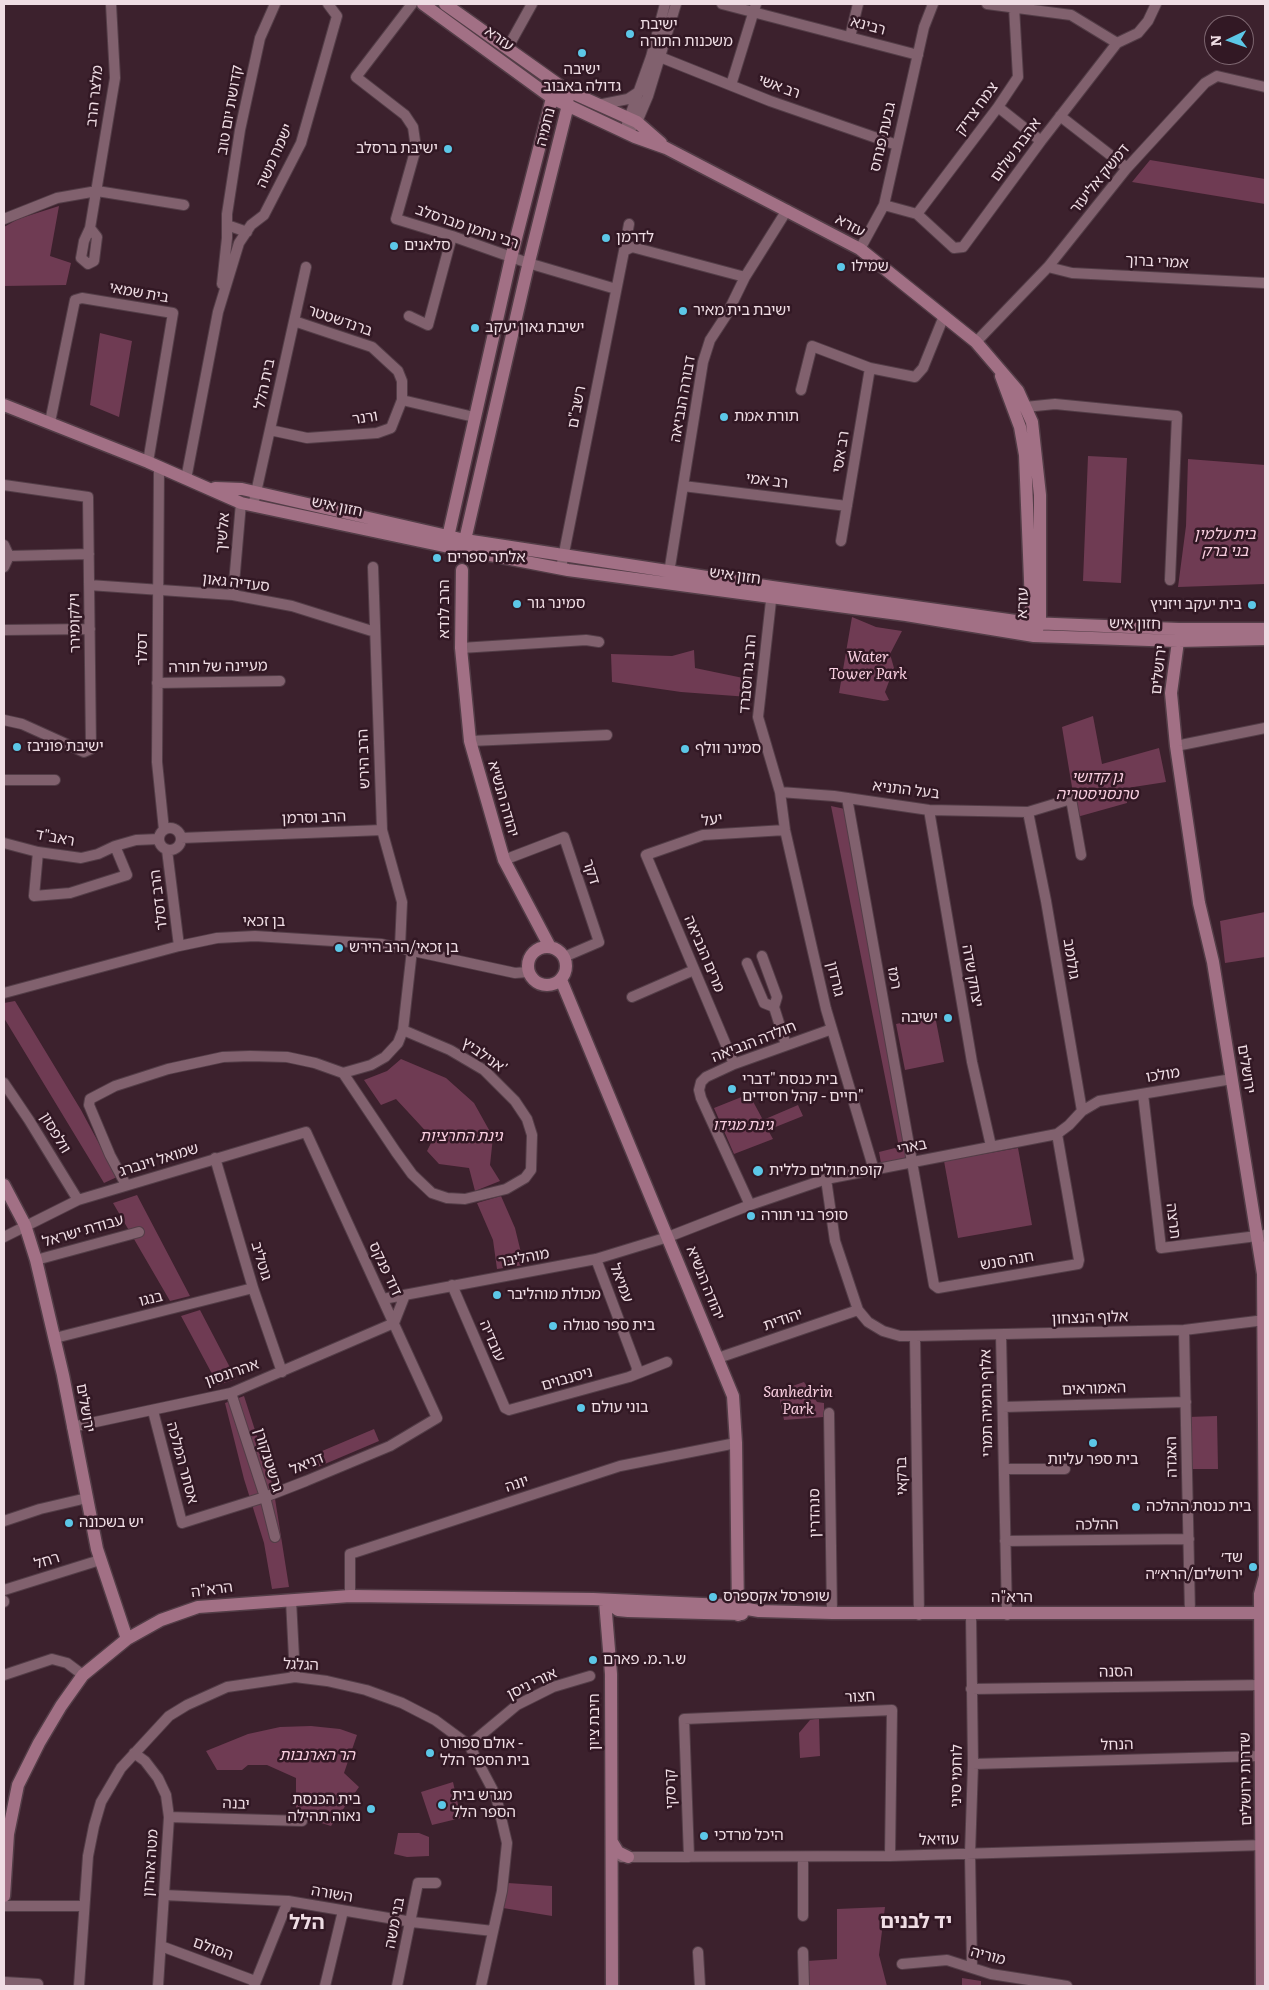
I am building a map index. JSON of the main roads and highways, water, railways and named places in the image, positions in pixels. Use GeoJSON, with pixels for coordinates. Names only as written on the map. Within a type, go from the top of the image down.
{"type":"FeatureCollection","features":[{"type":"Feature","properties":{"kind":"place","name":"ישיבת משכנות התורה"},"geometry":{"type":"Point","coordinates":[630,34]}},
{"type":"Feature","properties":{"kind":"place","name":"ישיבה גדולה באבוב"},"geometry":{"type":"Point","coordinates":[582,53]}},
{"type":"Feature","properties":{"kind":"place","name":"ישיבת ברסלב"},"geometry":{"type":"Point","coordinates":[448,149]}},
{"type":"Feature","properties":{"kind":"place","name":"לדרמן"},"geometry":{"type":"Point","coordinates":[606,238]}},
{"type":"Feature","properties":{"kind":"place","name":"סלאנים"},"geometry":{"type":"Point","coordinates":[394,246]}},
{"type":"Feature","properties":{"kind":"place","name":"שמילו"},"geometry":{"type":"Point","coordinates":[841,267]}},
{"type":"Feature","properties":{"kind":"place","name":"ישיבת בית מאיר"},"geometry":{"type":"Point","coordinates":[683,311]}},
{"type":"Feature","properties":{"kind":"place","name":"ישיבת גאון יעקב"},"geometry":{"type":"Point","coordinates":[475,328]}},
{"type":"Feature","properties":{"kind":"place","name":"תורת אמת"},"geometry":{"type":"Point","coordinates":[724,417]}},
{"type":"Feature","properties":{"kind":"place","name":"אלתר ספרים"},"geometry":{"type":"Point","coordinates":[437,558]}},
{"type":"Feature","properties":{"kind":"place","name":"סמינר גור"},"geometry":{"type":"Point","coordinates":[517,604]}},
{"type":"Feature","properties":{"kind":"place","name":"בית יעקב ויזניץ"},"geometry":{"type":"Point","coordinates":[1252,605]}},
{"type":"Feature","properties":{"kind":"place","name":"ישיבת פוניבז"},"geometry":{"type":"Point","coordinates":[17,747]}},
{"type":"Feature","properties":{"kind":"place","name":"סמינר וולף"},"geometry":{"type":"Point","coordinates":[685,749]}},
{"type":"Feature","properties":{"kind":"place","name":"בן זכאי/הרב הירש"},"geometry":{"type":"Point","coordinates":[339,948]}},
{"type":"Feature","properties":{"kind":"place","name":"ישיבה"},"geometry":{"type":"Point","coordinates":[948,1018]}},
{"type":"Feature","properties":{"kind":"place","name":"בית כנסת \"דברי חיים - קהל חסידים\""},"geometry":{"type":"Point","coordinates":[732,1089]}},
{"type":"Feature","properties":{"kind":"place","name":"קופת חולים כללית"},"geometry":{"type":"Point","coordinates":[758,1171]}},
{"type":"Feature","properties":{"kind":"place","name":"סופר בני תורה"},"geometry":{"type":"Point","coordinates":[751,1216]}},
{"type":"Feature","properties":{"kind":"place","name":"מכולת מוהליבר"},"geometry":{"type":"Point","coordinates":[497,1295]}},
{"type":"Feature","properties":{"kind":"place","name":"בית ספר סגולה"},"geometry":{"type":"Point","coordinates":[553,1326]}},
{"type":"Feature","properties":{"kind":"place","name":"בוני עולם"},"geometry":{"type":"Point","coordinates":[581,1408]}},
{"type":"Feature","properties":{"kind":"place","name":"בית ספר עליות"},"geometry":{"type":"Point","coordinates":[1093,1443]}},
{"type":"Feature","properties":{"kind":"place","name":"בית כנסת ההלכה"},"geometry":{"type":"Point","coordinates":[1136,1507]}},
{"type":"Feature","properties":{"kind":"place","name":"יש בשכונה"},"geometry":{"type":"Point","coordinates":[69,1523]}},
{"type":"Feature","properties":{"kind":"place","name":"שד׳ ירושלים/הרא״ה"},"geometry":{"type":"Point","coordinates":[1253,1567]}},
{"type":"Feature","properties":{"kind":"place","name":"שופרסל אקספרס"},"geometry":{"type":"Point","coordinates":[713,1597]}},
{"type":"Feature","properties":{"kind":"place","name":"ש.ר.מ. פארם"},"geometry":{"type":"Point","coordinates":[593,1660]}},
{"type":"Feature","properties":{"kind":"place","name":"אולם ספורט - בית הספר הלל"},"geometry":{"type":"Point","coordinates":[430,1753]}},
{"type":"Feature","properties":{"kind":"place","name":"מגרש בית הספר הלל"},"geometry":{"type":"Point","coordinates":[442,1805]}},
{"type":"Feature","properties":{"kind":"place","name":"בית הכנסת נאוה תהילה"},"geometry":{"type":"Point","coordinates":[371,1809]}},
{"type":"Feature","properties":{"kind":"place","name":"היכל מרדכי"},"geometry":{"type":"Point","coordinates":[704,1836]}},
{"type":"Feature","properties":{"kind":"district","name":"יד לבנים"},"geometry":{"type":"Point","coordinates":[916,1922]}},
{"type":"Feature","properties":{"kind":"district","name":"הלל"},"geometry":{"type":"Point","coordinates":[307,1923]}},
{"type":"Feature","properties":{"kind":"park label","name":"בית עלמין בני ברק"},"geometry":{"type":"Point","coordinates":[1225,544]}},
{"type":"Feature","properties":{"kind":"park label","name":"Water Tower Park"},"geometry":{"type":"Point","coordinates":[868,666]}},
{"type":"Feature","properties":{"kind":"park label","name":"גן קדושי טרנסניסטריה"},"geometry":{"type":"Point","coordinates":[1097,786]}},
{"type":"Feature","properties":{"kind":"park label","name":"גינת מגידו"},"geometry":{"type":"Point","coordinates":[743,1126]}},
{"type":"Feature","properties":{"kind":"park label","name":"גינת החרציות"},"geometry":{"type":"Point","coordinates":[461,1137]}},
{"type":"Feature","properties":{"kind":"park label","name":"Sanhedrin Park"},"geometry":{"type":"Point","coordinates":[798,1402]}},
{"type":"Feature","properties":{"kind":"park label","name":"הר הארנבות"},"geometry":{"type":"Point","coordinates":[317,1756]}}]}
